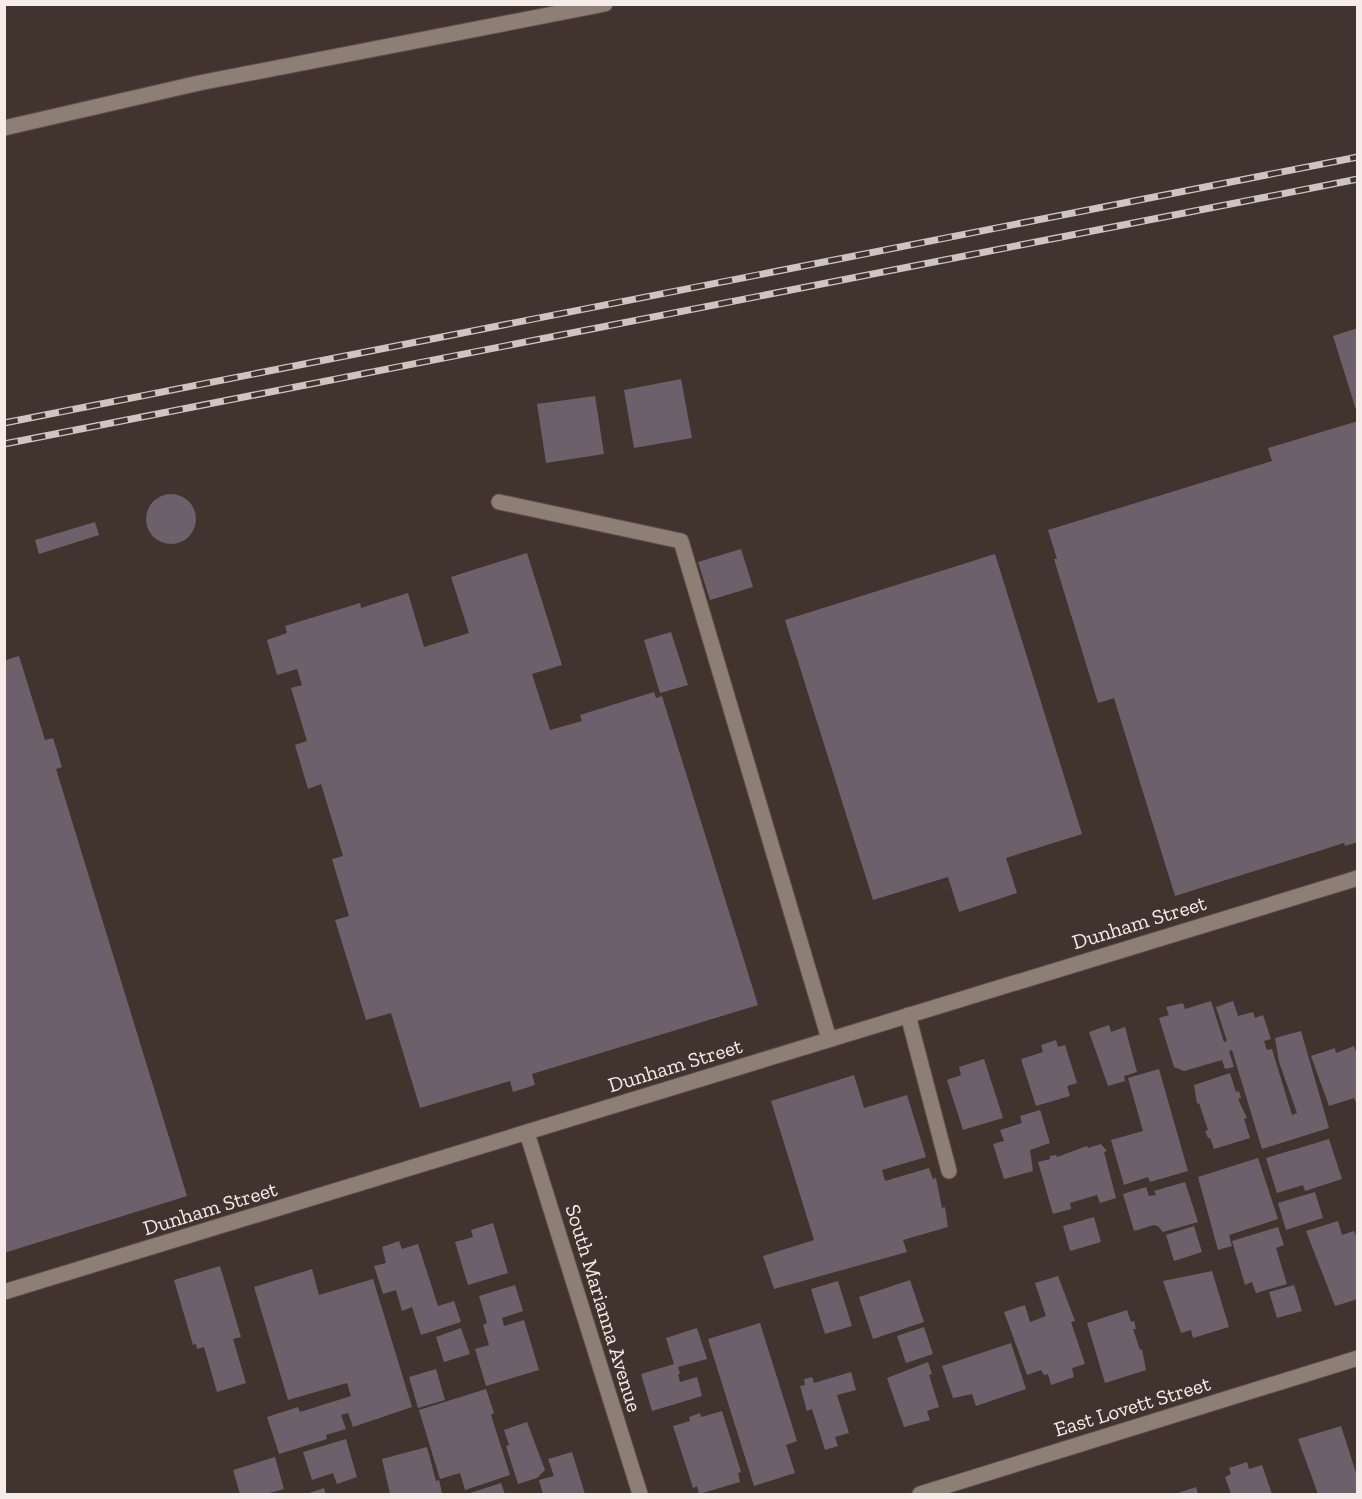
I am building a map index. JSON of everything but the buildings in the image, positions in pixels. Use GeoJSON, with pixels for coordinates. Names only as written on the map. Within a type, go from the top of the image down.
{"type":"FeatureCollection","features":[{"type":"Feature","properties":{"kind":"street"},"geometry":{"type":"LineString","coordinates":[[4,128],[200,83],[605,4]]}},
{"type":"Feature","properties":{"kind":"street"},"geometry":{"type":"LineString","coordinates":[[499,502],[681,541],[829,1039]]}},
{"type":"Feature","properties":{"kind":"street","name":"Dunham Street"},"geometry":{"type":"LineString","coordinates":[[4,1292],[527,1134],[829,1039],[1358,878]]}},
{"type":"Feature","properties":{"kind":"street"},"geometry":{"type":"LineString","coordinates":[[908,1015],[949,1171]]}},
{"type":"Feature","properties":{"kind":"street","name":"South Marianna Avenue"},"geometry":{"type":"LineString","coordinates":[[527,1134],[640,1494]]}},
{"type":"Feature","properties":{"kind":"street","name":"East Lovett Street"},"geometry":{"type":"LineString","coordinates":[[920,1494],[1358,1358]]}},
{"type":"Feature","properties":{"kind":"railway"},"geometry":{"type":"LineString","coordinates":[[4,423],[1358,157]]}},
{"type":"Feature","properties":{"kind":"railway"},"geometry":{"type":"LineString","coordinates":[[4,444],[1358,179]]}}]}
